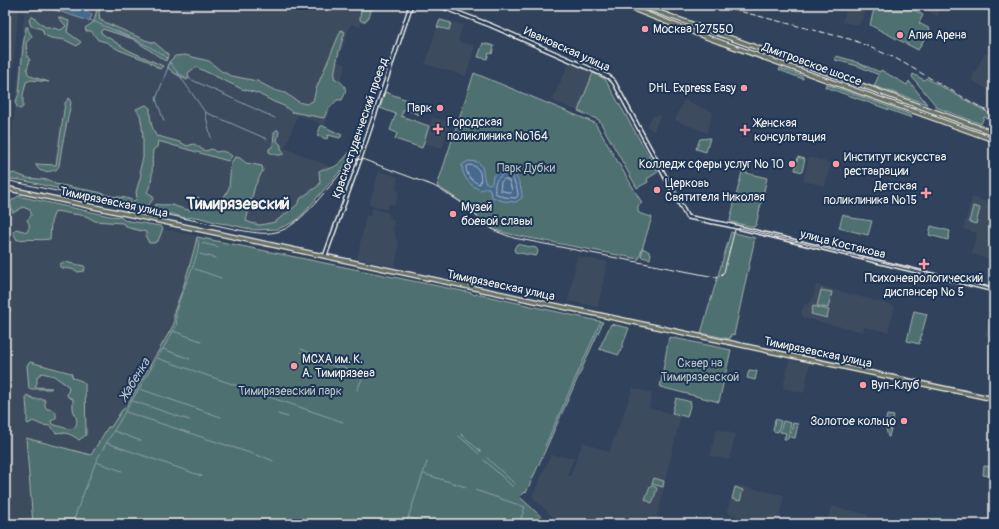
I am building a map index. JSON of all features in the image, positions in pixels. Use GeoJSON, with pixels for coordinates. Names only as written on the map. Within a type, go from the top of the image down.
{"type":"FeatureCollection","features":[{"type":"Feature","properties":{"kind":"main road","name":"Дмитровское шоссе"},"geometry":{"type":"LineString","coordinates":[[623,5],[994,140]]}},
{"type":"Feature","properties":{"kind":"main road","name":"Дмитровское шоссе"},"geometry":{"type":"LineString","coordinates":[[639,5],[994,134]]}},
{"type":"Feature","properties":{"kind":"main road","name":"Тимирязевская улица"},"geometry":{"type":"LineString","coordinates":[[5,188],[994,399]]}},
{"type":"Feature","properties":{"kind":"street","name":"Красностуденческий проезд"},"geometry":{"type":"LineString","coordinates":[[326,256],[411,5]]}},
{"type":"Feature","properties":{"kind":"street","name":"Ивановская улица"},"geometry":{"type":"LineString","coordinates":[[437,5],[484,22],[609,77],[614,82],[687,217]]}},
{"type":"Feature","properties":{"kind":"street","name":"улица Костякова"},"geometry":{"type":"LineString","coordinates":[[687,217],[728,225],[994,290]]}},
{"type":"Feature","properties":{"kind":"shaded area"},"geometry":{"type":"Polygon","coordinates":[[[5,5],[19,5],[5,157],[5,5]]]}},
{"type":"Feature","properties":{"kind":"shaded area"},"geometry":{"type":"Polygon","coordinates":[[[25,5],[367,5],[360,27],[351,24],[338,61],[346,65],[325,125],[298,115],[285,148],[339,170],[283,227],[259,231],[140,205],[139,207],[8,179],[25,5]]]}},
{"type":"Feature","properties":{"kind":"shaded area"},"geometry":{"type":"Polygon","coordinates":[[[848,5],[868,5],[859,25],[842,22],[848,5]]]}},
{"type":"Feature","properties":{"kind":"shaded area"},"geometry":{"type":"Polygon","coordinates":[[[916,5],[943,5],[937,16],[916,5]]]}},
{"type":"Feature","properties":{"kind":"shaded area"},"geometry":{"type":"Polygon","coordinates":[[[440,18],[463,25],[458,41],[475,46],[466,76],[425,64],[440,18]]]}},
{"type":"Feature","properties":{"kind":"shaded area"},"geometry":{"type":"Polygon","coordinates":[[[985,53],[994,57],[994,93],[971,80],[985,53]]]}},
{"type":"Feature","properties":{"kind":"shaded area"},"geometry":{"type":"Polygon","coordinates":[[[569,63],[593,73],[578,111],[552,100],[569,63]]]}},
{"type":"Feature","properties":{"kind":"shaded area"},"geometry":{"type":"Polygon","coordinates":[[[684,100],[713,112],[707,133],[675,120],[684,100]]]}},
{"type":"Feature","properties":{"kind":"shaded area"},"geometry":{"type":"Polygon","coordinates":[[[657,115],[660,116],[654,131],[647,127],[651,118],[657,115]]]}},
{"type":"Feature","properties":{"kind":"shaded area","name":"Городская поликлиника №164"},"geometry":{"type":"Polygon","coordinates":[[[432,117],[450,122],[442,148],[424,143],[432,117]]]}},
{"type":"Feature","properties":{"kind":"shaded area"},"geometry":{"type":"Polygon","coordinates":[[[809,157],[831,163],[825,186],[803,181],[809,157]]]}},
{"type":"Feature","properties":{"kind":"shaded area"},"geometry":{"type":"Polygon","coordinates":[[[379,171],[398,177],[396,188],[399,192],[395,205],[389,204],[387,210],[369,205],[379,171]]]}},
{"type":"Feature","properties":{"kind":"shaded area","name":"Тимирязевский парк"},"geometry":{"type":"Polygon","coordinates":[[[5,196],[472,293],[474,295],[477,294],[603,322],[526,493],[525,492],[520,497],[549,524],[5,524],[5,196]]]}},
{"type":"Feature","properties":{"kind":"shaded area"},"geometry":{"type":"Polygon","coordinates":[[[972,197],[986,201],[986,204],[989,205],[990,202],[994,203],[994,260],[971,254],[977,233],[963,229],[972,197]]]}},
{"type":"Feature","properties":{"kind":"shaded area"},"geometry":{"type":"Polygon","coordinates":[[[372,208],[389,213],[389,216],[394,221],[393,229],[399,246],[395,267],[357,258],[366,216],[370,216],[372,208]]]}},
{"type":"Feature","properties":{"kind":"shaded area"},"geometry":{"type":"Polygon","coordinates":[[[577,256],[607,262],[598,307],[568,301],[577,256]]]}},
{"type":"Feature","properties":{"kind":"shaded area"},"geometry":{"type":"Polygon","coordinates":[[[816,285],[895,306],[888,332],[864,327],[863,332],[803,318],[801,313],[804,304],[807,305],[808,302],[811,303],[816,285]]]}},
{"type":"Feature","properties":{"kind":"shaded area"},"geometry":{"type":"Polygon","coordinates":[[[990,319],[994,320],[994,338],[985,335],[990,319]]]}},
{"type":"Feature","properties":{"kind":"shaded area"},"geometry":{"type":"Polygon","coordinates":[[[789,360],[810,364],[804,393],[783,388],[789,360]]]}},
{"type":"Feature","properties":{"kind":"shaded area"},"geometry":{"type":"Polygon","coordinates":[[[633,388],[652,393],[649,408],[681,416],[656,524],[573,524],[553,517],[532,497],[551,455],[574,458],[567,475],[570,476],[583,442],[609,452],[633,388]]]}},
{"type":"Feature","properties":{"kind":"shaded area"},"geometry":{"type":"Polygon","coordinates":[[[716,429],[736,434],[729,460],[710,456],[716,429]]]}},
{"type":"Feature","properties":{"kind":"shaded area"},"geometry":{"type":"Polygon","coordinates":[[[735,485],[784,495],[778,524],[763,524],[731,515],[727,511],[735,485]]]}},
{"type":"Feature","properties":{"kind":"shaded area"},"geometry":{"type":"Polygon","coordinates":[[[831,506],[866,514],[868,517],[874,518],[873,524],[827,524],[831,506]]]}},
{"type":"Feature","properties":{"kind":"green space"},"geometry":{"type":"Polygon","coordinates":[[[96,5],[101,5],[99,13],[100,20],[155,43],[168,54],[168,56],[166,61],[133,39],[103,29],[101,33],[128,50],[163,66],[160,69],[148,61],[119,50],[106,42],[98,40],[91,31],[86,31],[85,28],[94,22],[97,9],[96,5]]]}},
{"type":"Feature","properties":{"kind":"green space"},"geometry":{"type":"Polygon","coordinates":[[[358,5],[372,5],[369,18],[363,22],[360,20],[361,7],[358,5]]]}},
{"type":"Feature","properties":{"kind":"green space","name":"Апиа Арена"},"geometry":{"type":"Polygon","coordinates":[[[875,5],[906,5],[923,15],[919,23],[930,29],[918,50],[870,25],[875,5]]]}},
{"type":"Feature","properties":{"kind":"green space"},"geometry":{"type":"Polygon","coordinates":[[[31,17],[45,27],[61,30],[66,26],[58,17],[69,21],[67,32],[81,42],[77,46],[65,40],[51,38],[44,35],[42,29],[31,26],[29,20],[31,17]]]}},
{"type":"Feature","properties":{"kind":"green space"},"geometry":{"type":"Polygon","coordinates":[[[440,20],[451,23],[449,30],[437,27],[440,20]]]}},
{"type":"Feature","properties":{"kind":"green space"},"geometry":{"type":"Polygon","coordinates":[[[26,27],[28,27],[28,30],[32,36],[26,43],[27,56],[30,60],[27,69],[28,74],[49,82],[31,80],[26,82],[23,95],[23,107],[20,109],[15,103],[19,94],[26,27]]]}},
{"type":"Feature","properties":{"kind":"green space"},"geometry":{"type":"Polygon","coordinates":[[[341,30],[345,32],[338,55],[334,78],[343,84],[345,87],[345,92],[342,100],[337,100],[327,111],[324,118],[292,112],[284,106],[257,93],[242,89],[196,67],[188,73],[189,78],[187,80],[168,68],[169,62],[175,56],[185,55],[209,61],[221,71],[232,76],[257,81],[306,104],[313,101],[316,89],[341,30]]]}},
{"type":"Feature","properties":{"kind":"green space"},"geometry":{"type":"Polygon","coordinates":[[[483,43],[494,46],[492,54],[489,53],[487,59],[478,57],[483,43]]]}},
{"type":"Feature","properties":{"kind":"green space"},"geometry":{"type":"Polygon","coordinates":[[[836,56],[851,60],[880,72],[881,70],[907,85],[909,81],[927,104],[874,86],[879,75],[858,66],[835,60],[836,56]]]}},
{"type":"Feature","properties":{"kind":"green space"},"geometry":{"type":"Polygon","coordinates":[[[780,68],[800,75],[803,79],[779,70],[780,68]]]}},
{"type":"Feature","properties":{"kind":"green space","name":"Парк Дубки"},"geometry":{"type":"Polygon","coordinates":[[[474,73],[595,123],[642,203],[638,206],[638,212],[652,217],[639,259],[495,230],[454,197],[437,186],[474,73]]]}},
{"type":"Feature","properties":{"kind":"green space"},"geometry":{"type":"Polygon","coordinates":[[[593,73],[605,79],[658,172],[647,179],[648,182],[637,188],[599,120],[578,111],[593,73]]]}},
{"type":"Feature","properties":{"kind":"green space"},"geometry":{"type":"Polygon","coordinates":[[[913,74],[924,80],[926,78],[994,116],[994,121],[984,117],[981,124],[938,108],[912,77],[913,74]]]}},
{"type":"Feature","properties":{"kind":"green space"},"geometry":{"type":"Polygon","coordinates":[[[826,84],[909,114],[912,118],[825,87],[826,84]]]}},
{"type":"Feature","properties":{"kind":"green space"},"geometry":{"type":"Polygon","coordinates":[[[385,92],[419,104],[422,110],[420,115],[404,109],[401,116],[429,126],[422,148],[395,139],[397,133],[390,130],[396,114],[380,108],[385,92]]]}},
{"type":"Feature","properties":{"kind":"green space"},"geometry":{"type":"Polygon","coordinates":[[[69,98],[71,103],[59,166],[56,170],[47,172],[41,171],[36,164],[56,165],[65,103],[69,98]]]}},
{"type":"Feature","properties":{"kind":"green space"},"geometry":{"type":"Polygon","coordinates":[[[146,105],[150,108],[151,123],[157,137],[159,136],[177,141],[187,146],[194,144],[205,151],[212,149],[216,152],[220,151],[228,153],[232,156],[228,161],[158,141],[157,147],[153,150],[152,177],[147,192],[153,196],[153,199],[148,206],[108,200],[21,180],[10,179],[9,177],[11,174],[14,173],[27,178],[49,180],[55,184],[126,198],[134,201],[137,198],[136,192],[141,175],[140,169],[143,158],[142,126],[140,115],[136,109],[146,105]]]}},
{"type":"Feature","properties":{"kind":"green space"},"geometry":{"type":"Polygon","coordinates":[[[321,125],[342,135],[340,138],[328,135],[327,139],[317,136],[321,125]]]}},
{"type":"Feature","properties":{"kind":"green space"},"geometry":{"type":"Polygon","coordinates":[[[276,130],[279,132],[277,141],[281,145],[284,154],[282,155],[276,155],[269,152],[269,149],[273,146],[274,133],[276,130]]]}},
{"type":"Feature","properties":{"kind":"green space"},"geometry":{"type":"Polygon","coordinates":[[[710,138],[706,152],[696,149],[700,139],[710,138]]]}},
{"type":"Feature","properties":{"kind":"green space"},"geometry":{"type":"Polygon","coordinates":[[[355,139],[361,144],[355,158],[347,163],[304,213],[294,222],[278,229],[254,230],[197,217],[184,218],[172,214],[162,213],[155,207],[156,204],[172,205],[191,210],[191,205],[198,197],[208,203],[221,203],[229,188],[231,163],[235,157],[240,158],[246,163],[262,166],[263,170],[255,186],[246,221],[260,225],[275,222],[297,205],[301,198],[318,186],[320,183],[319,171],[329,169],[339,164],[351,150],[355,139]]]}},
{"type":"Feature","properties":{"kind":"green space"},"geometry":{"type":"Polygon","coordinates":[[[798,157],[805,159],[802,172],[795,170],[798,157]]]}},
{"type":"Feature","properties":{"kind":"green space"},"geometry":{"type":"Polygon","coordinates":[[[742,172],[767,178],[756,225],[754,227],[731,222],[730,220],[742,172]]]}},
{"type":"Feature","properties":{"kind":"green space"},"geometry":{"type":"Polygon","coordinates":[[[18,196],[110,216],[121,217],[124,220],[160,226],[163,228],[158,241],[149,243],[146,237],[146,232],[129,228],[122,223],[95,221],[86,216],[55,211],[51,222],[50,239],[17,240],[13,232],[16,229],[27,232],[29,229],[29,223],[27,220],[31,215],[30,210],[23,207],[13,213],[10,202],[18,196]]]}},
{"type":"Feature","properties":{"kind":"green space"},"geometry":{"type":"Polygon","coordinates":[[[973,206],[980,208],[976,224],[969,222],[973,206]]]}},
{"type":"Feature","properties":{"kind":"green space"},"geometry":{"type":"Polygon","coordinates":[[[843,214],[852,218],[872,221],[868,235],[839,228],[843,214]]]}},
{"type":"Feature","properties":{"kind":"green space"},"geometry":{"type":"Polygon","coordinates":[[[931,226],[950,231],[948,240],[929,235],[931,226]]]}},
{"type":"Feature","properties":{"kind":"green space"},"geometry":{"type":"Polygon","coordinates":[[[731,232],[755,238],[734,335],[731,334],[730,339],[701,333],[731,232]]]}},
{"type":"Feature","properties":{"kind":"green space","name":"Тимирязевский парк"},"geometry":{"type":"Polygon","coordinates":[[[197,237],[472,293],[474,295],[477,294],[603,322],[526,493],[525,492],[520,497],[549,524],[33,524],[26,438],[91,455],[108,427],[111,427],[122,410],[126,407],[174,324],[174,312],[183,288],[197,237]]]}},
{"type":"Feature","properties":{"kind":"green space"},"geometry":{"type":"Polygon","coordinates":[[[517,244],[536,248],[538,251],[537,255],[535,256],[515,252],[514,249],[517,244]]]}},
{"type":"Feature","properties":{"kind":"green space"},"geometry":{"type":"Polygon","coordinates":[[[5,248],[10,312],[8,313],[8,318],[5,322],[5,248]]]}},
{"type":"Feature","properties":{"kind":"green space"},"geometry":{"type":"Polygon","coordinates":[[[643,248],[651,253],[650,259],[641,257],[643,248]]]}},
{"type":"Feature","properties":{"kind":"green space"},"geometry":{"type":"Polygon","coordinates":[[[65,262],[84,266],[84,271],[78,272],[60,267],[60,264],[65,262]]]}},
{"type":"Feature","properties":{"kind":"green space"},"geometry":{"type":"Polygon","coordinates":[[[821,290],[832,292],[828,308],[817,306],[821,290]]]}},
{"type":"Feature","properties":{"kind":"green space"},"geometry":{"type":"Polygon","coordinates":[[[813,306],[829,310],[827,318],[811,314],[813,306]]]}},
{"type":"Feature","properties":{"kind":"green space"},"geometry":{"type":"Polygon","coordinates":[[[914,311],[927,314],[919,344],[907,341],[914,311]]]}},
{"type":"Feature","properties":{"kind":"green space"},"geometry":{"type":"Polygon","coordinates":[[[611,324],[629,328],[619,355],[599,349],[611,324]]]}},
{"type":"Feature","properties":{"kind":"green space","name":"Сквер на Тимирязевской"},"geometry":{"type":"Polygon","coordinates":[[[669,337],[731,350],[719,402],[660,387],[669,337]]]}},
{"type":"Feature","properties":{"kind":"green space"},"geometry":{"type":"Polygon","coordinates":[[[30,362],[71,373],[73,378],[82,381],[85,384],[86,435],[79,440],[68,434],[56,433],[50,426],[42,425],[33,421],[28,424],[27,423],[27,395],[34,399],[44,399],[47,409],[53,410],[56,414],[56,418],[51,421],[52,424],[68,429],[74,428],[77,423],[73,409],[73,399],[68,397],[67,394],[69,389],[68,386],[54,376],[42,373],[37,377],[35,387],[52,388],[51,389],[29,389],[27,365],[30,362]]]}},
{"type":"Feature","properties":{"kind":"green space"},"geometry":{"type":"Polygon","coordinates":[[[749,370],[757,371],[755,380],[747,378],[749,370]]]}},
{"type":"Feature","properties":{"kind":"green space"},"geometry":{"type":"Polygon","coordinates":[[[676,398],[691,402],[687,417],[672,413],[676,398]]]}},
{"type":"Feature","properties":{"kind":"green space"},"geometry":{"type":"Polygon","coordinates":[[[887,415],[894,416],[889,437],[885,424],[887,415]]]}},
{"type":"Feature","properties":{"kind":"green space"},"geometry":{"type":"Polygon","coordinates":[[[775,419],[781,421],[778,432],[773,431],[775,419]]]}},
{"type":"Feature","properties":{"kind":"green space"},"geometry":{"type":"Polygon","coordinates":[[[783,421],[791,423],[788,439],[784,439],[786,433],[780,432],[783,421]]]}},
{"type":"Feature","properties":{"kind":"green space"},"geometry":{"type":"Polygon","coordinates":[[[793,423],[798,424],[795,438],[790,437],[793,423]]]}},
{"type":"Feature","properties":{"kind":"green space"},"geometry":{"type":"Polygon","coordinates":[[[984,466],[994,467],[994,477],[983,475],[984,466]]]}},
{"type":"Feature","properties":{"kind":"green space"},"geometry":{"type":"Polygon","coordinates":[[[654,478],[664,481],[663,487],[652,484],[654,478]]]}},
{"type":"Feature","properties":{"kind":"green space"},"geometry":{"type":"Polygon","coordinates":[[[651,485],[657,488],[653,502],[651,503],[645,499],[651,485]]]}},
{"type":"Feature","properties":{"kind":"green space"},"geometry":{"type":"Polygon","coordinates":[[[735,487],[743,490],[740,501],[732,499],[735,487]]]}},
{"type":"Feature","properties":{"kind":"water"},"geometry":{"type":"Polygon","coordinates":[[[40,5],[57,5],[61,7],[78,5],[92,15],[89,21],[40,5]]]}},
{"type":"Feature","properties":{"kind":"water"},"geometry":{"type":"Polygon","coordinates":[[[468,161],[478,162],[482,166],[485,182],[488,184],[492,183],[493,176],[504,168],[507,168],[514,174],[518,181],[522,198],[516,202],[503,201],[492,197],[489,188],[481,190],[473,186],[465,177],[462,169],[462,165],[468,161]]]}},
{"type":"Feature","properties":{"kind":"waterway"},"geometry":{"type":"LineString","coordinates":[[90,20],[137,40],[167,58]]}},
{"type":"Feature","properties":{"kind":"waterway"},"geometry":{"type":"LineString","coordinates":[[164,121],[156,99],[170,62],[205,112],[211,138]]}},
{"type":"Feature","properties":{"kind":"waterway"},"geometry":{"type":"LineString","coordinates":[[179,74],[275,118]]}},
{"type":"Feature","properties":{"kind":"waterway"},"geometry":{"type":"LineString","coordinates":[[205,112],[267,139]]}},
{"type":"Feature","properties":{"kind":"waterway","name":"Жабенка"},"geometry":{"type":"LineString","coordinates":[[73,524],[97,459],[177,325],[176,312],[194,264],[199,246],[198,240]]}},
{"type":"Feature","properties":{"kind":"waterway"},"geometry":{"type":"LineString","coordinates":[[202,243],[218,247]]}},
{"type":"Feature","properties":{"kind":"waterway"},"geometry":{"type":"LineString","coordinates":[[200,254],[215,258]]}},
{"type":"Feature","properties":{"kind":"waterway"},"geometry":{"type":"LineString","coordinates":[[195,269],[221,278]]}},
{"type":"Feature","properties":{"kind":"waterway"},"geometry":{"type":"LineString","coordinates":[[545,446],[600,323]]}},
{"type":"Feature","properties":{"kind":"waterway"},"geometry":{"type":"LineString","coordinates":[[173,331],[201,341]]}},
{"type":"Feature","properties":{"kind":"waterway"},"geometry":{"type":"LineString","coordinates":[[163,349],[190,359]]}},
{"type":"Feature","properties":{"kind":"waterway"},"geometry":{"type":"LineString","coordinates":[[301,349],[356,372]]}},
{"type":"Feature","properties":{"kind":"waterway"},"geometry":{"type":"LineString","coordinates":[[300,352],[356,375],[361,374]]}},
{"type":"Feature","properties":{"kind":"waterway"},"geometry":{"type":"LineString","coordinates":[[157,358],[281,401]]}},
{"type":"Feature","properties":{"kind":"waterway"},"geometry":{"type":"LineString","coordinates":[[357,390],[362,379]]}},
{"type":"Feature","properties":{"kind":"waterway"},"geometry":{"type":"LineString","coordinates":[[140,389],[221,417]]}},
{"type":"Feature","properties":{"kind":"waterway"},"geometry":{"type":"LineString","coordinates":[[133,401],[189,420]]}},
{"type":"Feature","properties":{"kind":"waterway"},"geometry":{"type":"LineString","coordinates":[[282,401],[343,422]]}},
{"type":"Feature","properties":{"kind":"waterway"},"geometry":{"type":"LineString","coordinates":[[126,412],[262,457]]}},
{"type":"Feature","properties":{"kind":"waterway"},"geometry":{"type":"LineString","coordinates":[[278,414],[288,417]]}},
{"type":"Feature","properties":{"kind":"waterway"},"geometry":{"type":"LineString","coordinates":[[114,431],[141,441]]}},
{"type":"Feature","properties":{"kind":"waterway"},"geometry":{"type":"LineString","coordinates":[[461,434],[481,452]]}},
{"type":"Feature","properties":{"kind":"waterway"},"geometry":{"type":"LineString","coordinates":[[459,436],[479,454]]}},
{"type":"Feature","properties":{"kind":"waterway"},"geometry":{"type":"LineString","coordinates":[[107,443],[202,476]]}},
{"type":"Feature","properties":{"kind":"waterway"},"geometry":{"type":"LineString","coordinates":[[264,457],[273,461]]}},
{"type":"Feature","properties":{"kind":"waterway"},"geometry":{"type":"LineString","coordinates":[[487,458],[515,484]]}},
{"type":"Feature","properties":{"kind":"waterway"},"geometry":{"type":"LineString","coordinates":[[484,460],[513,487]]}},
{"type":"Feature","properties":{"kind":"waterway"},"geometry":{"type":"LineString","coordinates":[[96,462],[122,471]]}},
{"type":"Feature","properties":{"kind":"waterway"},"geometry":{"type":"LineString","coordinates":[[406,524],[427,462]]}},
{"type":"Feature","properties":{"kind":"waterway"},"geometry":{"type":"LineString","coordinates":[[424,474],[466,487]]}},
{"type":"Feature","properties":{"kind":"waterway"},"geometry":{"type":"LineString","coordinates":[[475,490],[525,507],[519,524]]}},
{"type":"Feature","properties":{"kind":"waterway"},"geometry":{"type":"LineString","coordinates":[[408,517],[429,524]]}},
{"type":"Feature","properties":{"kind":"tram line"},"geometry":{"type":"LineString","coordinates":[[5,180],[239,230],[267,233],[286,229],[295,222],[315,203],[350,163],[355,160],[362,159],[434,186],[461,202],[495,231],[514,238],[715,277],[720,276],[724,272],[735,230],[740,228],[994,289]]}},
{"type":"Feature","properties":{"kind":"railway"},"geometry":{"type":"LineString","coordinates":[[715,5],[853,40],[895,58],[994,115]]}},
{"type":"Feature","properties":{"kind":"place","name":"Москва 127550"},"geometry":{"type":"Point","coordinates":[645,29]}},
{"type":"Feature","properties":{"kind":"place","name":"Апиа Арена"},"geometry":{"type":"Point","coordinates":[900,35]}},
{"type":"Feature","properties":{"kind":"place","name":"DHL Express Easy"},"geometry":{"type":"Point","coordinates":[744,88]}},
{"type":"Feature","properties":{"kind":"place","name":"Парк"},"geometry":{"type":"Point","coordinates":[440,108]}},
{"type":"Feature","properties":{"kind":"place","name":"Городская поликлиника №164"},"geometry":{"type":"Point","coordinates":[438,129]}},
{"type":"Feature","properties":{"kind":"place","name":"Женская консультация"},"geometry":{"type":"Point","coordinates":[745,130]}},
{"type":"Feature","properties":{"kind":"place","name":"Колледж сферы услуг № 10"},"geometry":{"type":"Point","coordinates":[792,164]}},
{"type":"Feature","properties":{"kind":"place","name":"Институт искусства реставрации"},"geometry":{"type":"Point","coordinates":[836,164]}},
{"type":"Feature","properties":{"kind":"place","name":"Церковь Святителя Николая"},"geometry":{"type":"Point","coordinates":[657,190]}},
{"type":"Feature","properties":{"kind":"place","name":"Детская поликлиника №15"},"geometry":{"type":"Point","coordinates":[926,193]}},
{"type":"Feature","properties":{"kind":"place","name":"Музей боевой славы"},"geometry":{"type":"Point","coordinates":[453,214]}},
{"type":"Feature","properties":{"kind":"place","name":"Психоневрологический диспансер № 5"},"geometry":{"type":"Point","coordinates":[924,264]}},
{"type":"Feature","properties":{"kind":"place","name":"МСХА им. К. А. Тимирязева"},"geometry":{"type":"Point","coordinates":[294,366]}},
{"type":"Feature","properties":{"kind":"place","name":"Вуп-Клуб"},"geometry":{"type":"Point","coordinates":[863,385]}},
{"type":"Feature","properties":{"kind":"place","name":"Золотое кольцо"},"geometry":{"type":"Point","coordinates":[904,421]}},
{"type":"Feature","properties":{"kind":"district","name":"Тимирязевский"},"geometry":{"type":"Point","coordinates":[238,203]}}]}
